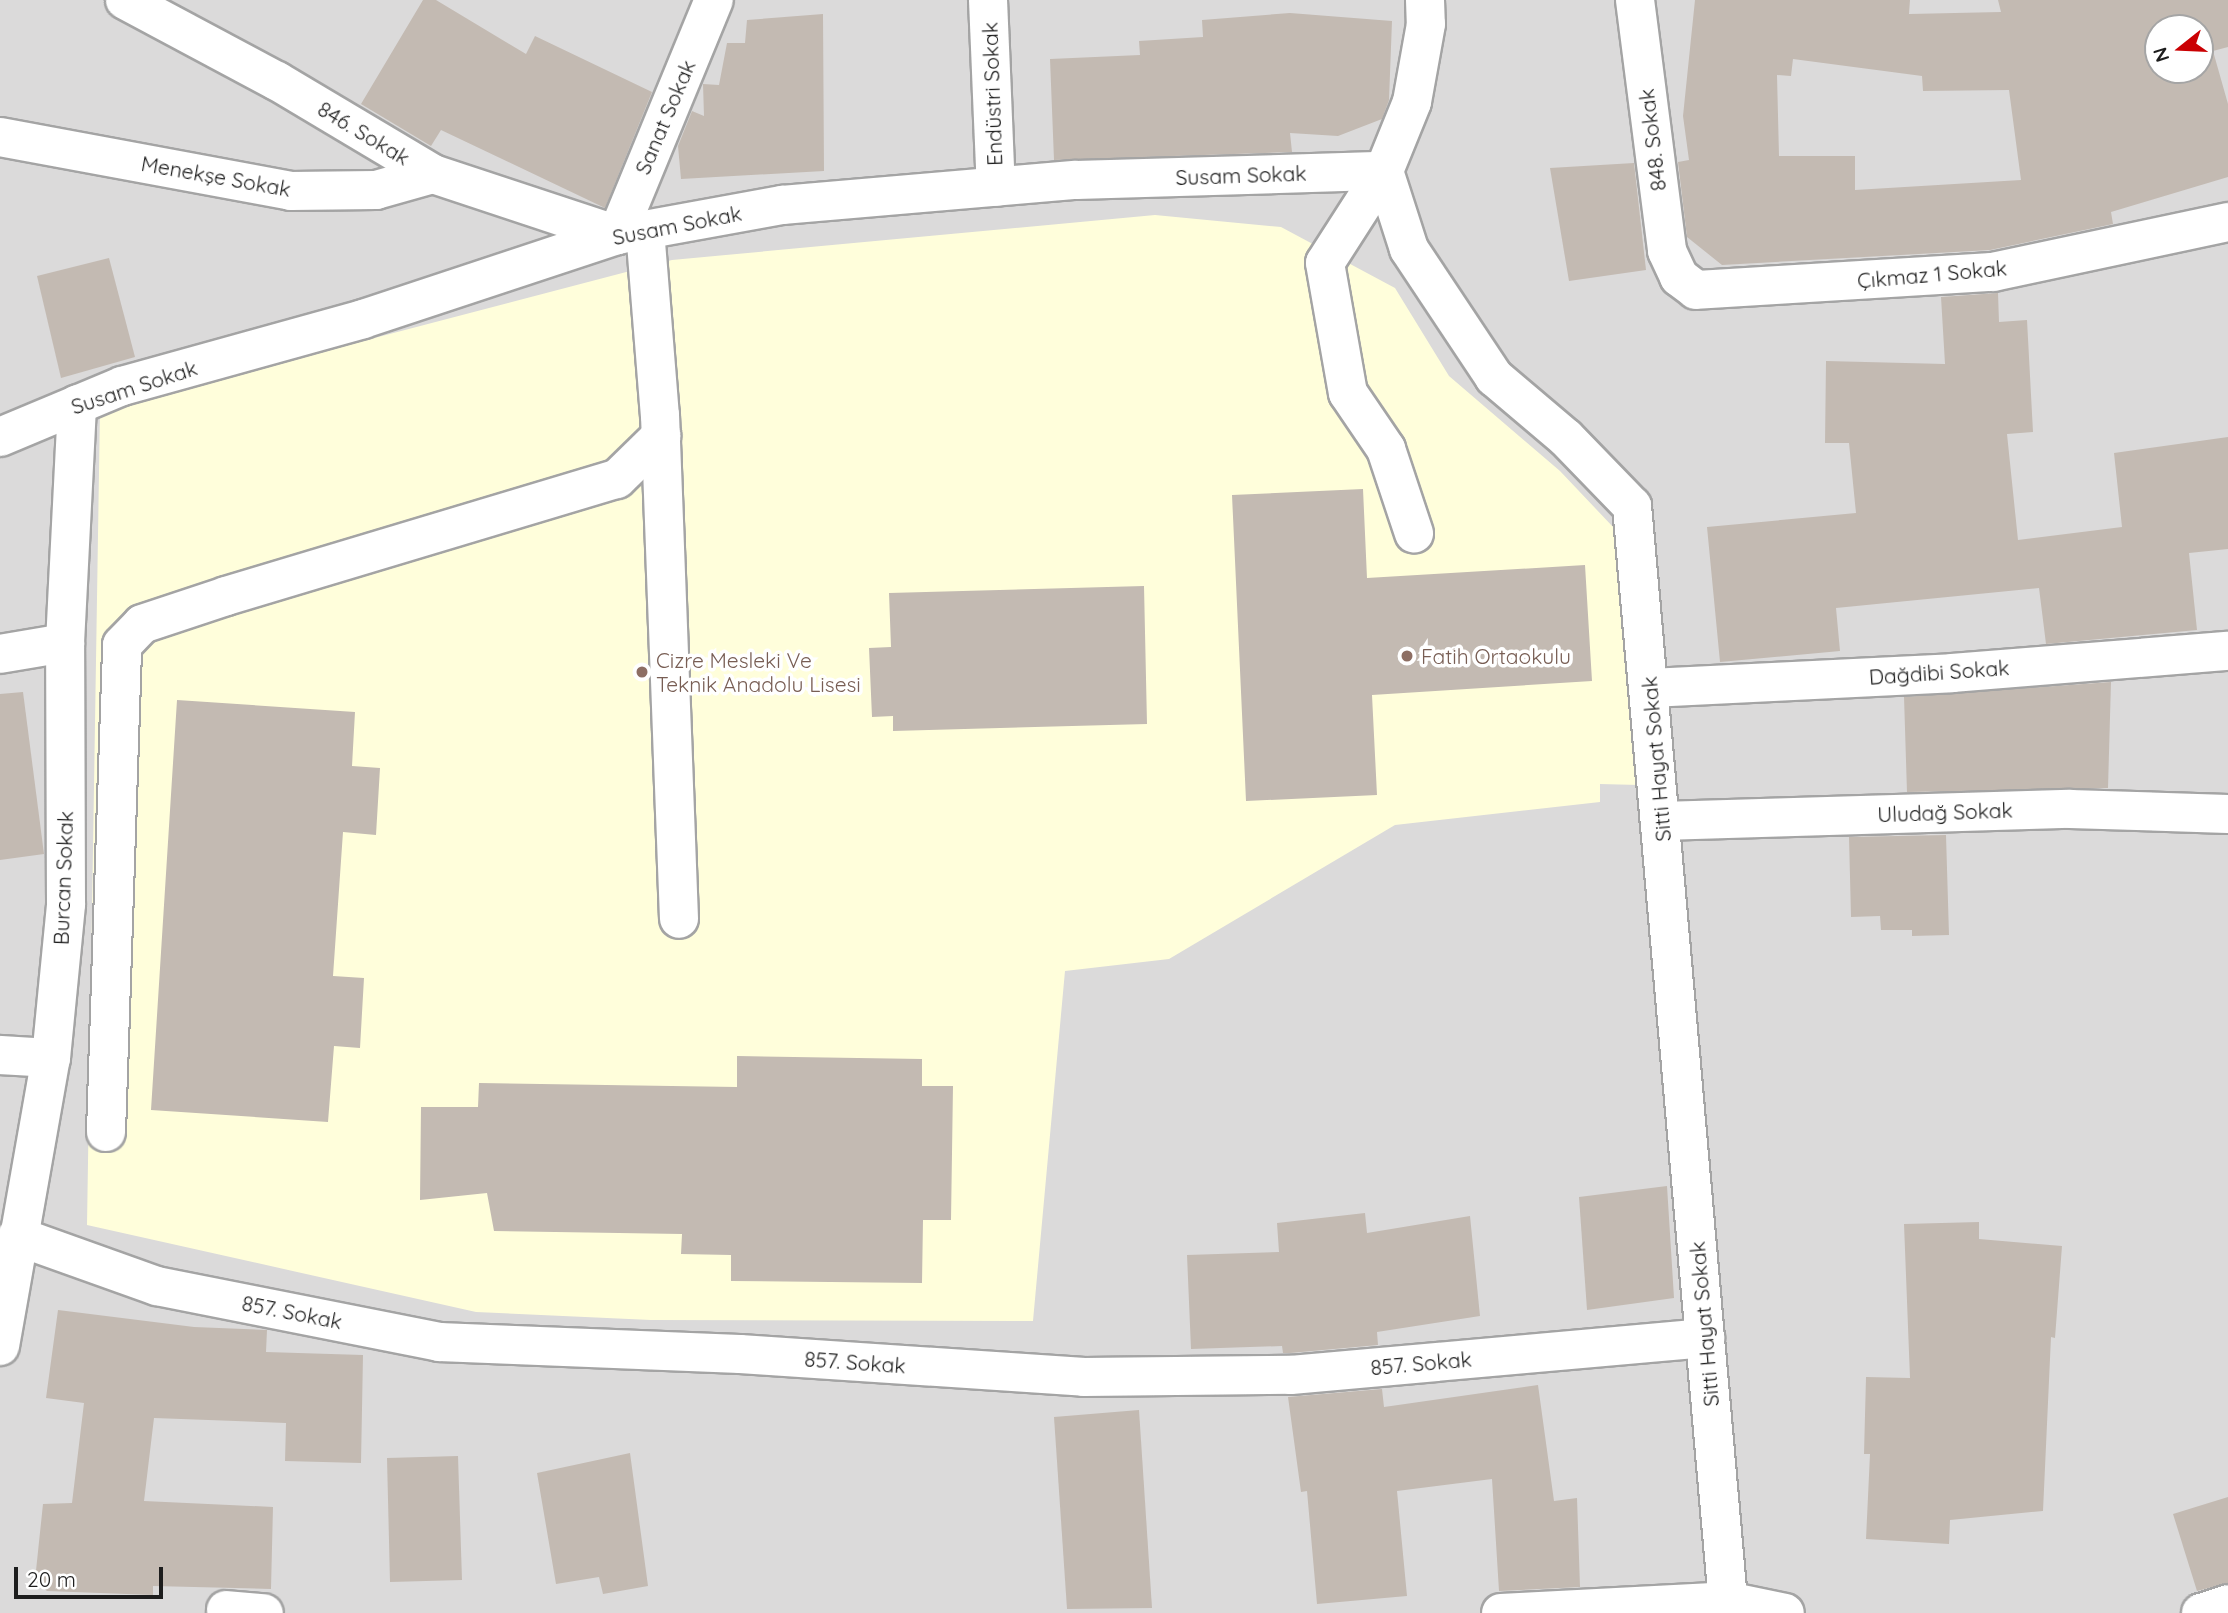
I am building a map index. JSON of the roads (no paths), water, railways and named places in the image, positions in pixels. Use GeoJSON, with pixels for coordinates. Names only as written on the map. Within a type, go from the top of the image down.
{"type":"FeatureCollection","features":[{"type":"Feature","properties":{"kind":"street","name":"846. Sokak"},"geometry":{"type":"LineString","coordinates":[[125,0],[277,81],[433,174],[631,232]]}},
{"type":"Feature","properties":{"kind":"street","name":"Sanat Sokak"},"geometry":{"type":"LineString","coordinates":[[631,232],[714,0]]}},
{"type":"Feature","properties":{"kind":"street","name":"Endüstri Sokak"},"geometry":{"type":"LineString","coordinates":[[988,0],[996,187]]}},
{"type":"Feature","properties":{"kind":"street"},"geometry":{"type":"LineString","coordinates":[[1413,533],[1386,449],[1348,393],[1325,263],[1384,171],[1412,102],[1426,24],[1425,0]]}},
{"type":"Feature","properties":{"kind":"street","name":"848. Sokak"},"geometry":{"type":"LineString","coordinates":[[1635,0],[1667,251],[1679,277]]}},
{"type":"Feature","properties":{"kind":"street","name":"Menekşe Sokak"},"geometry":{"type":"LineString","coordinates":[[0,137],[291,191],[376,190],[433,174]]}},
{"type":"Feature","properties":{"kind":"street","name":"Susam Sokak"},"geometry":{"type":"LineString","coordinates":[[0,437],[122,386],[363,318],[631,232],[782,205],[1076,180],[1384,171]]}},
{"type":"Feature","properties":{"kind":"street","name":"Sitti Hayat Sokak"},"geometry":{"type":"LineString","coordinates":[[1384,171],[1409,249],[1494,377],[1566,438],[1632,506],[1650,688],[1728,1607]]}},
{"type":"Feature","properties":{"kind":"street","name":"Çıkmaz 1 Sokak"},"geometry":{"type":"LineString","coordinates":[[1679,277],[1696,290],[1993,272],[2228,222]]}},
{"type":"Feature","properties":{"kind":"street"},"geometry":{"type":"LineString","coordinates":[[631,232],[661,436],[679,919]]}},
{"type":"Feature","properties":{"kind":"street","name":"Burcan Sokak"},"geometry":{"type":"LineString","coordinates":[[0,1346],[17,1236],[51,1058],[66,904],[65,643],[77,404]]}},
{"type":"Feature","properties":{"kind":"street"},"geometry":{"type":"LineString","coordinates":[[106,1132],[122,645],[142,624],[226,596],[617,480],[661,436]]}},
{"type":"Feature","properties":{"kind":"street"},"geometry":{"type":"LineString","coordinates":[[0,654],[65,643]]}},
{"type":"Feature","properties":{"kind":"street","name":"Dağdibi Sokak"},"geometry":{"type":"LineString","coordinates":[[1650,688],[1952,673],[2228,651]]}},
{"type":"Feature","properties":{"kind":"street","name":"Uludağ Sokak"},"geometry":{"type":"LineString","coordinates":[[1661,821],[2070,809],[2228,814]]}},
{"type":"Feature","properties":{"kind":"street"},"geometry":{"type":"LineString","coordinates":[[0,1055],[51,1058]]}},
{"type":"Feature","properties":{"kind":"street","name":"857. Sokak"},"geometry":{"type":"LineString","coordinates":[[17,1236],[157,1286],[439,1342],[740,1354],[1083,1377],[1291,1375],[1705,1338]]}},
{"type":"Feature","properties":{"kind":"street"},"geometry":{"type":"LineString","coordinates":[[2202,1613],[2228,1604]]}},
{"type":"Feature","properties":{"kind":"street"},"geometry":{"type":"LineString","coordinates":[[1501,1613],[1728,1607],[1785,1613]]}},
{"type":"Feature","properties":{"kind":"street"},"geometry":{"type":"LineString","coordinates":[[226,1610],[264,1613]]}},
{"type":"Feature","properties":{"kind":"place","name":"Fatih Ortaokulu"},"geometry":{"type":"Point","coordinates":[1407,656]}},
{"type":"Feature","properties":{"kind":"place","name":"Cizre Mesleki Ve Teknik Anadolu Lisesi"},"geometry":{"type":"Point","coordinates":[642,672]}}]}
